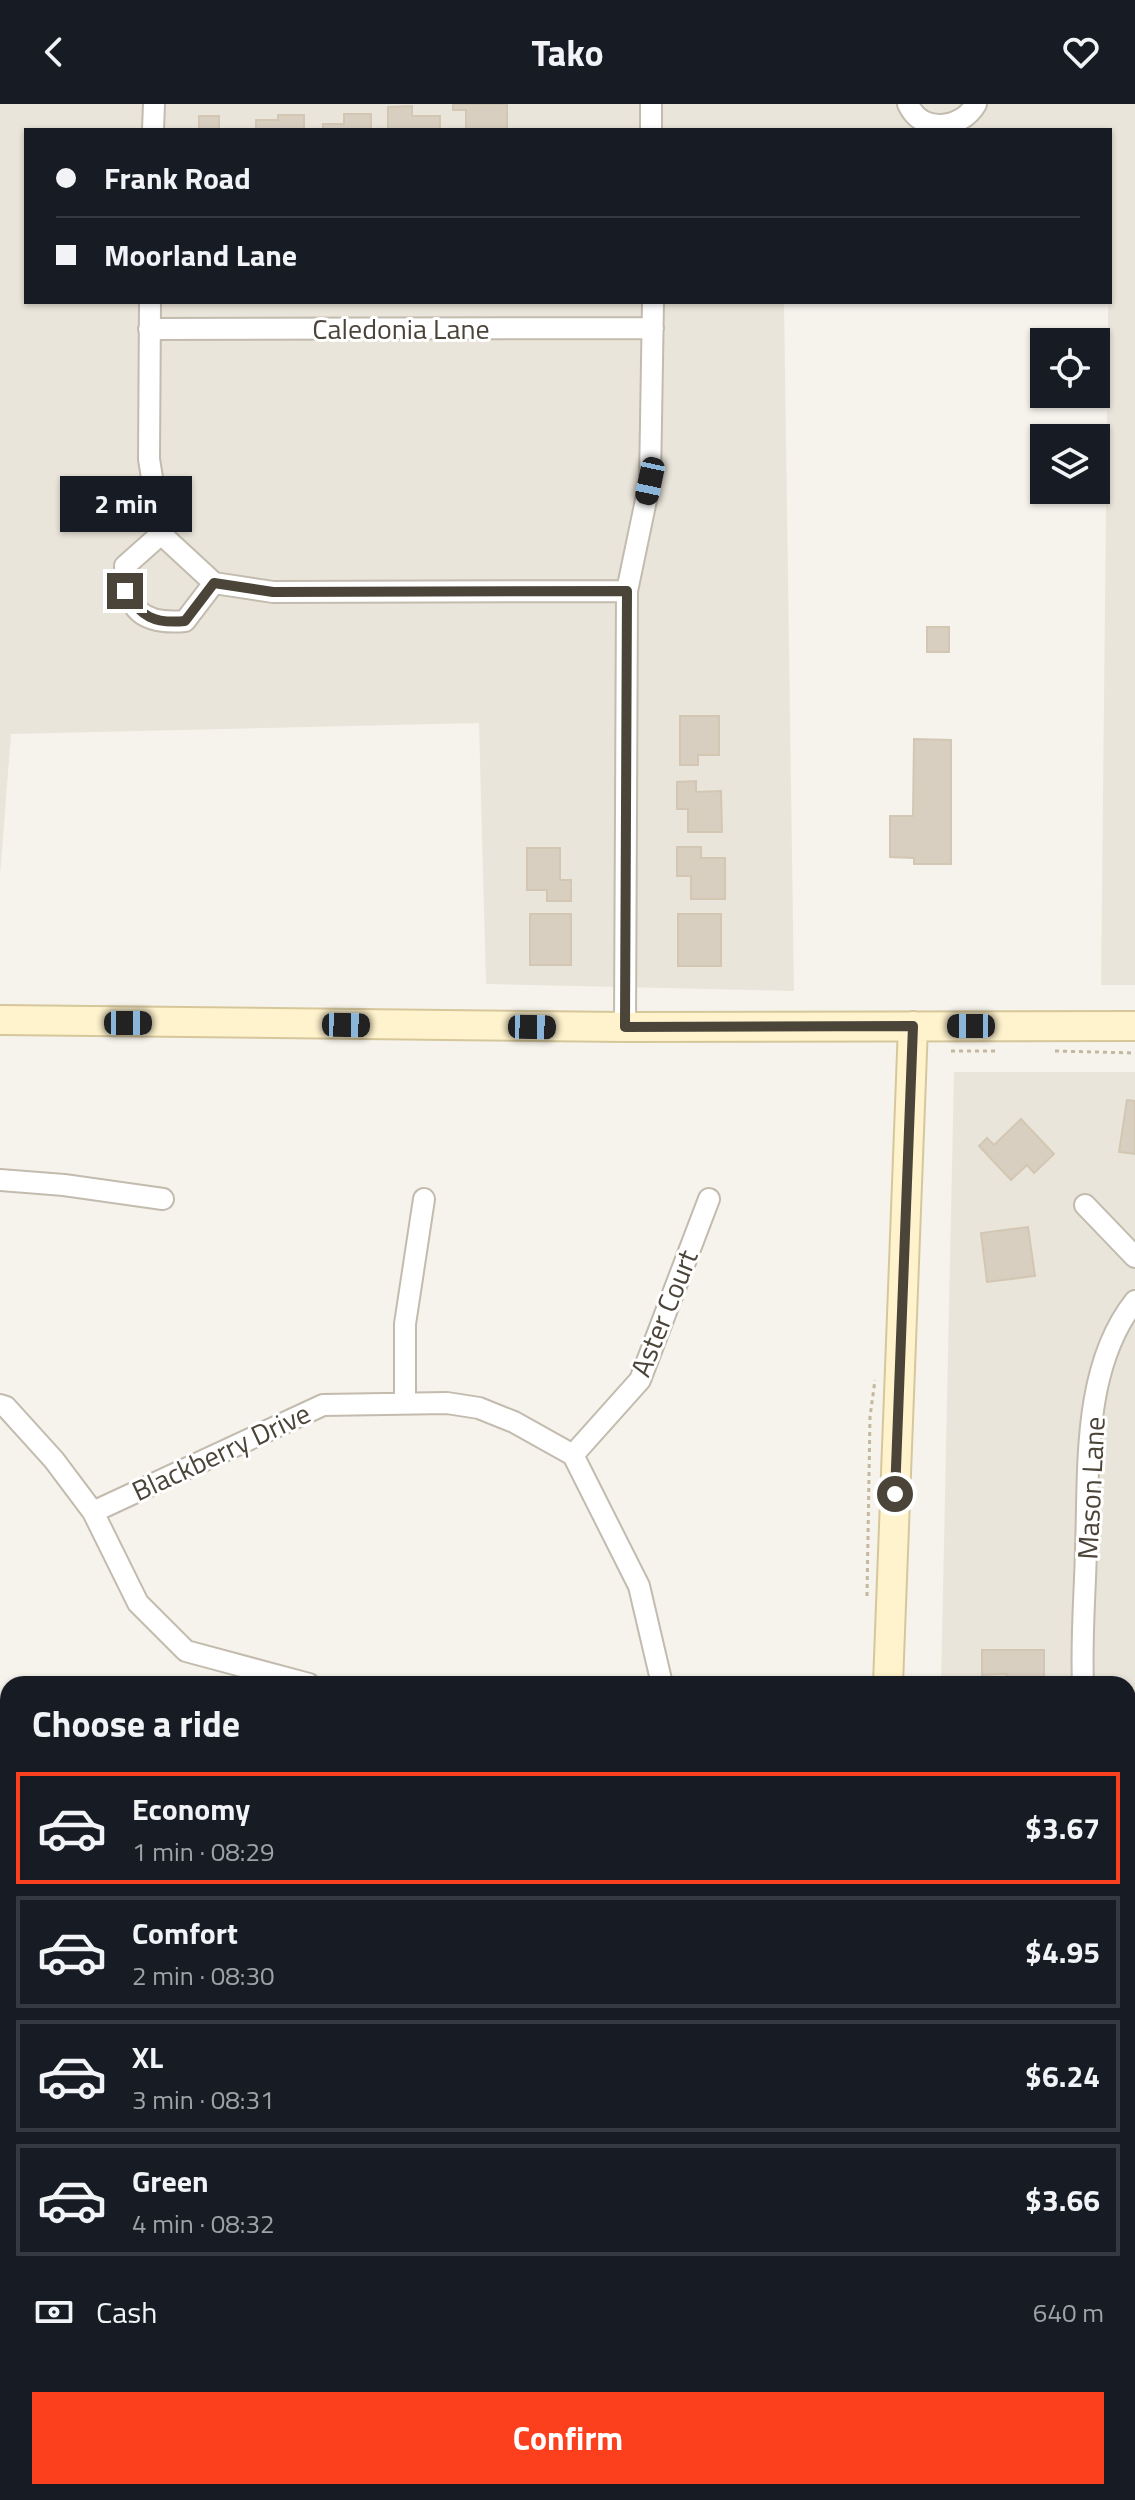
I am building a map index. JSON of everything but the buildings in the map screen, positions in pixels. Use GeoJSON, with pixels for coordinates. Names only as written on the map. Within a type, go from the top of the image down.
{"type":"FeatureCollection","features":[{"type":"Feature","properties":{"kind":"street"},"geometry":{"type":"LineString","coordinates":[[153,128],[154,104]]}},
{"type":"Feature","properties":{"kind":"street"},"geometry":{"type":"LineString","coordinates":[[651,104],[651,128]]}},
{"type":"Feature","properties":{"kind":"street"},"geometry":{"type":"LineString","coordinates":[[908,104],[912,115],[928,124],[946,126],[970,115],[976,104]]}},
{"type":"Feature","properties":{"kind":"street"},"geometry":{"type":"LineString","coordinates":[[150,304],[149,459],[161,534],[214,583],[273,592],[627,591]]}},
{"type":"Feature","properties":{"kind":"street"},"geometry":{"type":"LineString","coordinates":[[625,1027],[627,591],[650,481],[653,304]]}},
{"type":"Feature","properties":{"kind":"street","name":"Caledonia Lane"},"geometry":{"type":"LineString","coordinates":[[149,329],[653,328]]}},
{"type":"Feature","properties":{"kind":"street"},"geometry":{"type":"LineString","coordinates":[[161,534],[125,566],[125,591],[138,612],[160,624],[185,621],[214,583]]}},
{"type":"Feature","properties":{"kind":"street"},"geometry":{"type":"LineString","coordinates":[[0,1020],[625,1027],[1135,1026]]}},
{"type":"Feature","properties":{"kind":"street"},"geometry":{"type":"LineString","coordinates":[[888,1676],[913,1026]]}},
{"type":"Feature","properties":{"kind":"street"},"geometry":{"type":"LineString","coordinates":[[0,1180],[64,1185],[163,1199]]}},
{"type":"Feature","properties":{"kind":"street"},"geometry":{"type":"LineString","coordinates":[[405,1403],[405,1324],[424,1199]]}},
{"type":"Feature","properties":{"kind":"street","name":"Aster Court"},"geometry":{"type":"LineString","coordinates":[[573,1455],[640,1380],[709,1199]]}},
{"type":"Feature","properties":{"kind":"street"},"geometry":{"type":"LineString","coordinates":[[1085,1205],[1135,1257]]}},
{"type":"Feature","properties":{"kind":"street","name":"Mason Lane"},"geometry":{"type":"LineString","coordinates":[[1083,1676],[1091,1429],[1100,1380],[1120,1320],[1135,1301]]}},
{"type":"Feature","properties":{"kind":"street","name":"Blackberry Drive"},"geometry":{"type":"LineString","coordinates":[[93,1512],[323,1405],[405,1403],[479,1408],[514,1422],[573,1455]]}},
{"type":"Feature","properties":{"kind":"street"},"geometry":{"type":"LineString","coordinates":[[0,1405],[6,1407],[54,1460],[93,1512],[138,1603],[186,1651],[279,1676]]}},
{"type":"Feature","properties":{"kind":"street"},"geometry":{"type":"LineString","coordinates":[[573,1455],[639,1586],[660,1676]]}},
{"type":"Feature","properties":{"kind":"shaded area"},"geometry":{"type":"Polygon","coordinates":[[[0,104],[1135,104],[1135,985],[1101,985],[1106,504],[1110,504],[1110,424],[1107,424],[1107,408],[1110,408],[1108,304],[1112,304],[1112,128],[24,128],[24,304],[784,304],[794,991],[486,984],[479,723],[11,734],[0,876],[0,104]]]}},
{"type":"Feature","properties":{"kind":"shaded area"},"geometry":{"type":"Polygon","coordinates":[[[954,1072],[1135,1072],[1135,1676],[941,1676],[954,1072]]]}},
{"type":"Feature","properties":{"kind":"route"},"geometry":{"type":"LineString","coordinates":[[125,591],[138,612],[160,624],[185,621],[214,583],[273,592],[627,591],[625,1027],[913,1026],[895,1494]]}}]}
